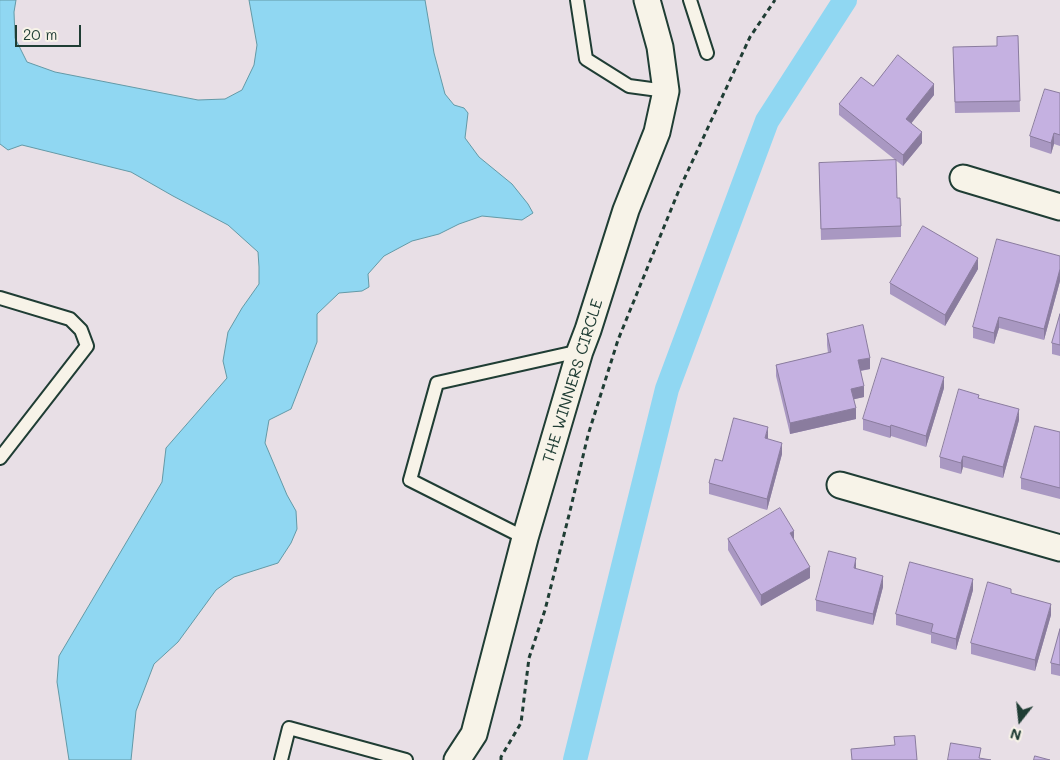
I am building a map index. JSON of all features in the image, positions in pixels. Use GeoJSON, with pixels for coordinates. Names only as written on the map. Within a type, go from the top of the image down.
{"type":"FeatureCollection","features":[{"type":"Feature","properties":{"kind":"street","name":"THE WINNERS CIRCLE"},"geometry":{"type":"LineString","coordinates":[[457,760],[474,734],[525,538],[580,351],[626,210],[658,132],[666,91],[660,47],[646,0]]}},
{"type":"Feature","properties":{"kind":"street"},"geometry":{"type":"LineString","coordinates":[[963,178],[1060,206]]}},
{"type":"Feature","properties":{"kind":"street"},"geometry":{"type":"LineString","coordinates":[[840,485],[1060,548]]}},
{"type":"Feature","properties":{"kind":"lane"},"geometry":{"type":"LineString","coordinates":[[577,0],[586,59],[629,86],[666,91]]}},
{"type":"Feature","properties":{"kind":"lane"},"geometry":{"type":"LineString","coordinates":[[690,0],[707,53]]}},
{"type":"Feature","properties":{"kind":"lane"},"geometry":{"type":"LineString","coordinates":[[0,298],[70,319],[81,330],[87,346],[0,458]]}},
{"type":"Feature","properties":{"kind":"lane"},"geometry":{"type":"LineString","coordinates":[[525,538],[410,480],[437,383],[580,351]]}},
{"type":"Feature","properties":{"kind":"lane"},"geometry":{"type":"LineString","coordinates":[[281,760],[289,728],[406,760]]}},
{"type":"Feature","properties":{"kind":"path"},"geometry":{"type":"LineString","coordinates":[[502,760],[502,756],[521,723],[529,658],[545,610],[588,435],[618,340],[679,190],[750,37],[775,0]]}},
{"type":"Feature","properties":{"kind":"water"},"geometry":{"type":"Polygon","coordinates":[[[0,0],[16,0],[14,12],[15,38],[27,62],[55,72],[198,100],[225,99],[242,90],[254,65],[257,45],[249,0],[425,0],[434,53],[445,94],[454,105],[464,108],[468,113],[465,138],[479,157],[512,184],[533,213],[522,220],[482,216],[459,224],[439,234],[412,241],[384,256],[368,274],[369,287],[362,291],[339,293],[317,314],[317,342],[291,409],[269,420],[265,443],[287,495],[296,511],[297,529],[291,543],[278,563],[234,577],[216,590],[178,642],[154,664],[136,711],[131,760],[69,760],[57,682],[59,656],[162,482],[166,448],[227,378],[223,361],[228,332],[259,284],[258,252],[228,225],[131,172],[22,145],[8,150],[0,144],[0,0]]]}},
{"type":"Feature","properties":{"kind":"building"},"geometry":{"type":"Polygon","coordinates":[[[1018,36],[1020,101],[955,102],[953,47],[997,46],[997,37],[1018,36]]]}},
{"type":"Feature","properties":{"kind":"building"},"geometry":{"type":"Polygon","coordinates":[[[898,55],[934,84],[906,119],[922,132],[903,155],[839,104],[861,77],[873,86],[898,55]]]}},
{"type":"Feature","properties":{"kind":"building"},"geometry":{"type":"Polygon","coordinates":[[[1045,89],[1060,93],[1060,135],[1054,133],[1051,143],[1030,136],[1045,89]]]}},
{"type":"Feature","properties":{"kind":"building"},"geometry":{"type":"Polygon","coordinates":[[[896,160],[897,198],[900,198],[901,226],[821,229],[819,163],[896,160]]]}},
{"type":"Feature","properties":{"kind":"building"},"geometry":{"type":"Polygon","coordinates":[[[923,226],[978,258],[945,315],[890,283],[923,226]]]}},
{"type":"Feature","properties":{"kind":"building"},"geometry":{"type":"Polygon","coordinates":[[[997,239],[1060,256],[1060,269],[1044,329],[999,317],[994,333],[973,327],[997,239]]]}},
{"type":"Feature","properties":{"kind":"building"},"geometry":{"type":"Polygon","coordinates":[[[1060,314],[1060,345],[1052,343],[1060,314]]]}},
{"type":"Feature","properties":{"kind":"building"},"geometry":{"type":"Polygon","coordinates":[[[863,325],[870,358],[858,360],[864,386],[851,389],[856,408],[790,423],[776,365],[831,352],[827,334],[863,325]]]}},
{"type":"Feature","properties":{"kind":"building"},"geometry":{"type":"Polygon","coordinates":[[[882,358],[944,377],[926,436],[891,425],[890,427],[863,419],[882,358]]]}},
{"type":"Feature","properties":{"kind":"building"},"geometry":{"type":"Polygon","coordinates":[[[959,389],[979,395],[978,398],[1019,409],[1003,467],[963,456],[961,463],[940,457],[959,389]]]}},
{"type":"Feature","properties":{"kind":"building"},"geometry":{"type":"Polygon","coordinates":[[[734,418],[768,427],[765,438],[782,443],[767,499],[709,483],[715,459],[722,461],[734,418]]]}},
{"type":"Feature","properties":{"kind":"building"},"geometry":{"type":"Polygon","coordinates":[[[1035,426],[1060,432],[1060,488],[1021,478],[1035,426]]]}},
{"type":"Feature","properties":{"kind":"building"},"geometry":{"type":"Polygon","coordinates":[[[780,508],[794,531],[790,533],[810,567],[761,595],[728,539],[780,508]]]}},
{"type":"Feature","properties":{"kind":"building"},"geometry":{"type":"Polygon","coordinates":[[[829,551],[856,558],[854,568],[883,576],[873,614],[816,600],[829,551]]]}},
{"type":"Feature","properties":{"kind":"building"},"geometry":{"type":"Polygon","coordinates":[[[910,562],[973,579],[956,639],[931,632],[933,624],[896,614],[910,562]]]}},
{"type":"Feature","properties":{"kind":"building"},"geometry":{"type":"Polygon","coordinates":[[[988,582],[1011,589],[1011,593],[1051,604],[1035,660],[971,643],[988,582]]]}},
{"type":"Feature","properties":{"kind":"building"},"geometry":{"type":"Polygon","coordinates":[[[1060,629],[1060,665],[1051,663],[1060,629]]]}},
{"type":"Feature","properties":{"kind":"building"},"geometry":{"type":"Polygon","coordinates":[[[915,736],[917,760],[852,760],[851,749],[895,745],[894,737],[915,736]]]}},
{"type":"Feature","properties":{"kind":"building"},"geometry":{"type":"Polygon","coordinates":[[[951,743],[981,748],[979,758],[991,760],[948,760],[951,743]]]}},
{"type":"Feature","properties":{"kind":"building"},"geometry":{"type":"Polygon","coordinates":[[[1035,756],[1050,760],[1034,760],[1035,756]]]}},
{"type":"Feature","properties":{"kind":"waterway"},"geometry":{"type":"LineString","coordinates":[[575,760],[667,389],[767,121],[845,0]]}}]}
